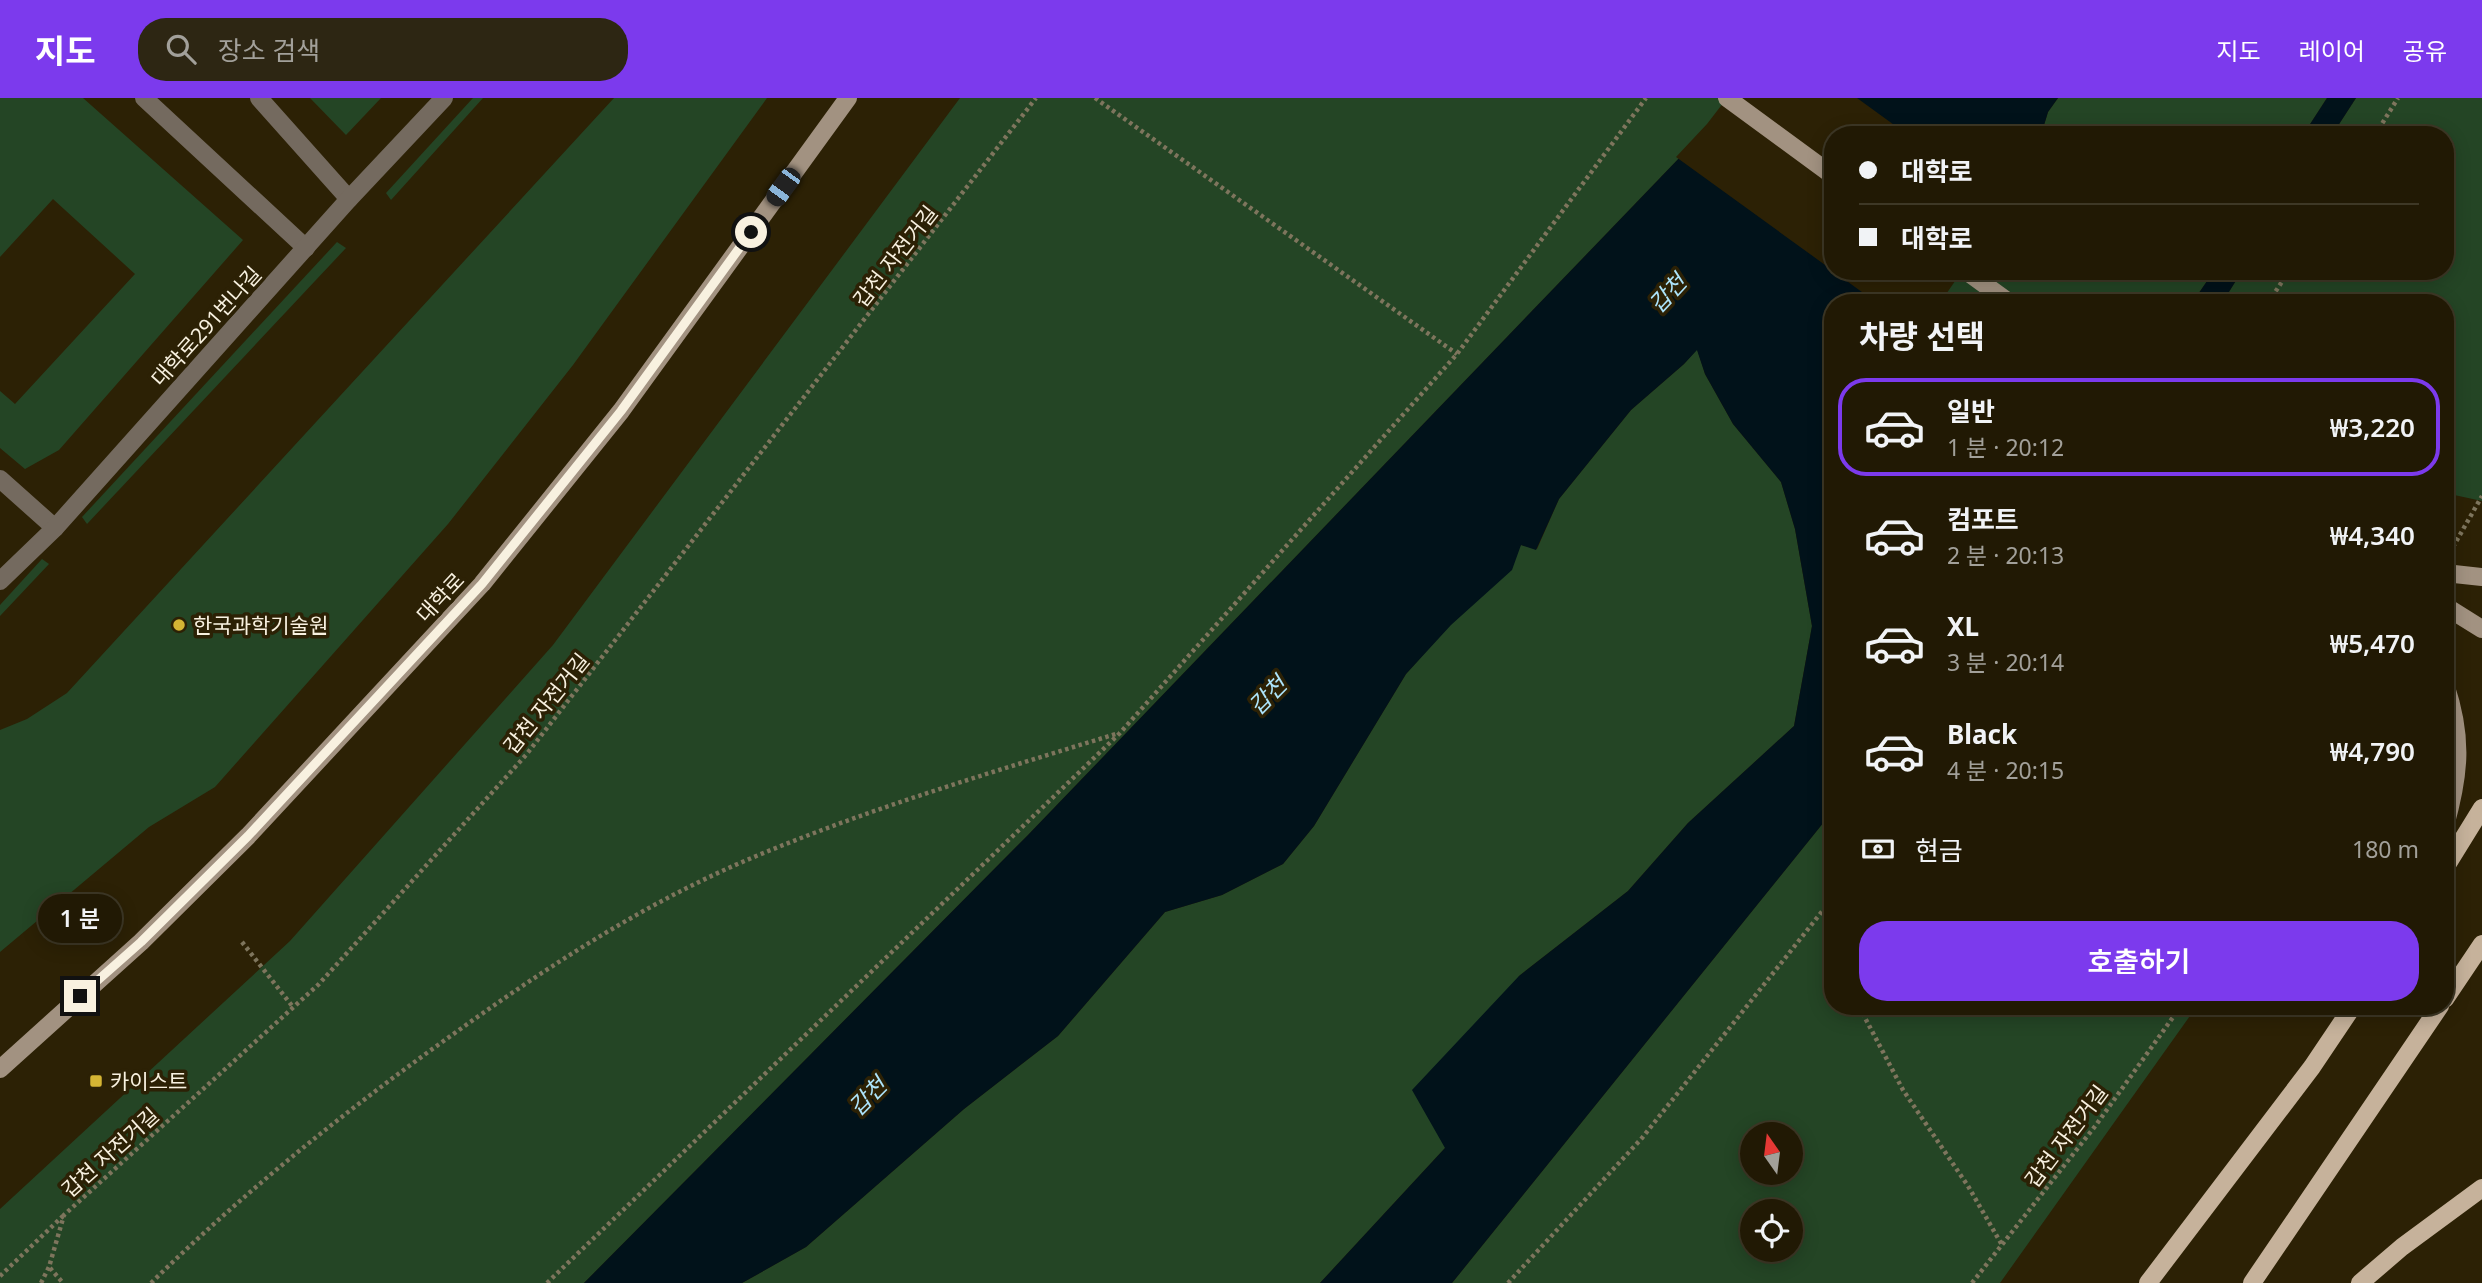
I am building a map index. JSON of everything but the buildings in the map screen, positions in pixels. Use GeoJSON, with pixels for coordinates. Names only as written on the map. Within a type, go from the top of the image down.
{"type":"FeatureCollection","features":[{"type":"Feature","properties":{"kind":"main road","name":"대학로"},"geometry":{"type":"LineString","coordinates":[[0,1069],[141,942],[248,836],[482,584],[621,411],[848,98]]}},
{"type":"Feature","properties":{"kind":"main road"},"geometry":{"type":"LineString","coordinates":[[1727,98],[1824,169]]}},
{"type":"Feature","properties":{"kind":"main road"},"geometry":{"type":"LineString","coordinates":[[1978,280],[1998,294]]}},
{"type":"Feature","properties":{"kind":"main road"},"geometry":{"type":"LineString","coordinates":[[2454,574],[2482,577]]}},
{"type":"Feature","properties":{"kind":"main road"},"geometry":{"type":"LineString","coordinates":[[2454,612],[2482,629]]}},
{"type":"Feature","properties":{"kind":"main road"},"geometry":{"type":"LineString","coordinates":[[2454,711],[2458,738],[2454,793]]}},
{"type":"Feature","properties":{"kind":"main road"},"geometry":{"type":"LineString","coordinates":[[2454,853],[2482,808]]}},
{"type":"Feature","properties":{"kind":"main road"},"geometry":{"type":"LineString","coordinates":[[2454,986],[2482,944]]}},
{"type":"Feature","properties":{"kind":"main road"},"geometry":{"type":"LineString","coordinates":[[2148,1283],[2312,1067],[2347,1015]]}},
{"type":"Feature","properties":{"kind":"main road"},"geometry":{"type":"LineString","coordinates":[[2252,1283],[2434,1015]]}},
{"type":"Feature","properties":{"kind":"main road"},"geometry":{"type":"LineString","coordinates":[[2360,1283],[2402,1247],[2482,1188]]}},
{"type":"Feature","properties":{"kind":"street"},"geometry":{"type":"LineString","coordinates":[[144,98],[306,248]]}},
{"type":"Feature","properties":{"kind":"street"},"geometry":{"type":"LineString","coordinates":[[259,98],[349,199]]}},
{"type":"Feature","properties":{"kind":"street","name":"대학로291번나길"},"geometry":{"type":"LineString","coordinates":[[0,581],[55,528],[349,199],[444,98]]}},
{"type":"Feature","properties":{"kind":"street"},"geometry":{"type":"LineString","coordinates":[[0,479],[55,528]]}},
{"type":"Feature","properties":{"kind":"path","name":"갑천 자전거길"},"geometry":{"type":"LineString","coordinates":[[41,1283],[49,1267],[64,1214],[319,984],[526,755],[1036,98]]}},
{"type":"Feature","properties":{"kind":"path"},"geometry":{"type":"LineString","coordinates":[[1095,98],[1457,354]]}},
{"type":"Feature","properties":{"kind":"path"},"geometry":{"type":"LineString","coordinates":[[547,1283],[1120,733],[1457,354],[1646,98]]}},
{"type":"Feature","properties":{"kind":"path"},"geometry":{"type":"LineString","coordinates":[[2381,126],[2398,98]]}},
{"type":"Feature","properties":{"kind":"path"},"geometry":{"type":"LineString","coordinates":[[2454,546],[2482,496]]}},
{"type":"Feature","properties":{"kind":"path"},"geometry":{"type":"LineString","coordinates":[[151,1283],[288,1157],[391,1078],[513,992],[625,920],[753,858],[917,795],[1120,733]]}},
{"type":"Feature","properties":{"kind":"path"},"geometry":{"type":"LineString","coordinates":[[1508,1283],[1642,1138],[1824,909]]}},
{"type":"Feature","properties":{"kind":"path"},"geometry":{"type":"LineString","coordinates":[[242,942],[293,1007]]}},
{"type":"Feature","properties":{"kind":"path"},"geometry":{"type":"LineString","coordinates":[[1864,1015],[1902,1090],[1968,1186],[2002,1245]]}},
{"type":"Feature","properties":{"kind":"path","name":"갑천 자전거길"},"geometry":{"type":"LineString","coordinates":[[1972,1283],[2096,1125],[2175,1015]]}},
{"type":"Feature","properties":{"kind":"path"},"geometry":{"type":"LineString","coordinates":[[0,1276],[64,1214]]}},
{"type":"Feature","properties":{"kind":"path"},"geometry":{"type":"LineString","coordinates":[[49,1267],[62,1283]]}},
{"type":"Feature","properties":{"kind":"green space"},"geometry":{"type":"Polygon","coordinates":[[[0,98],[83,98],[243,240],[59,450],[25,469],[0,448],[0,391],[15,404],[135,274],[53,199],[0,257],[0,98]]]}},
{"type":"Feature","properties":{"kind":"green space"},"geometry":{"type":"Polygon","coordinates":[[[310,98],[381,98],[346,135],[310,98]]]}},
{"type":"Feature","properties":{"kind":"green space"},"geometry":{"type":"Polygon","coordinates":[[[473,98],[483,98],[391,200],[386,193],[473,98]]]}},
{"type":"Feature","properties":{"kind":"green space"},"geometry":{"type":"Polygon","coordinates":[[[614,98],[767,98],[573,365],[448,524],[215,787],[149,827],[0,952],[0,730],[27,719],[67,693],[614,98]]]}},
{"type":"Feature","properties":{"kind":"green space"},"geometry":{"type":"Polygon","coordinates":[[[960,98],[1731,98],[1710,126],[1029,834],[584,1283],[0,1283],[0,1209],[290,941],[553,645],[960,98]]]}},
{"type":"Feature","properties":{"kind":"green space"},"geometry":{"type":"Polygon","coordinates":[[[2058,98],[2327,98],[2309,126],[2044,126],[2048,112],[2058,98]]]}},
{"type":"Feature","properties":{"kind":"green space"},"geometry":{"type":"Polygon","coordinates":[[[2356,98],[2482,98],[2482,501],[2454,495],[2454,294],[2228,294],[2236,280],[2454,280],[2454,126],[2338,126],[2356,98]]]}},
{"type":"Feature","properties":{"kind":"green space"},"geometry":{"type":"Polygon","coordinates":[[[337,242],[346,248],[87,524],[82,517],[337,242]]]}},
{"type":"Feature","properties":{"kind":"green space"},"geometry":{"type":"Polygon","coordinates":[[[1952,280],[2208,280],[2198,294],[1942,294],[1952,280]]]}},
{"type":"Feature","properties":{"kind":"green space"},"geometry":{"type":"Polygon","coordinates":[[[1697,349],[1705,374],[1733,424],[1781,482],[1795,529],[1812,626],[1794,726],[1688,823],[1628,891],[1519,976],[1445,1148],[1320,1283],[742,1283],[806,1247],[964,1109],[1058,1036],[1165,912],[1222,895],[1283,864],[1314,826],[1406,674],[1521,545],[1537,549],[1559,499],[1631,410],[1684,364],[1697,349]]]}},
{"type":"Feature","properties":{"kind":"green space"},"geometry":{"type":"Polygon","coordinates":[[[42,559],[49,564],[0,616],[0,605],[42,559]]]}},
{"type":"Feature","properties":{"kind":"green space"},"geometry":{"type":"Polygon","coordinates":[[[1824,822],[1824,1015],[2191,1015],[2000,1283],[1452,1283],[1824,822]]]}},
{"type":"Feature","properties":{"kind":"water","name":"갑천"},"geometry":{"type":"Polygon","coordinates":[[[1731,98],[2058,98],[2048,112],[2044,126],[1824,126],[1824,280],[1952,280],[1942,294],[1824,294],[1824,822],[1452,1283],[1320,1283],[1445,1148],[1412,1090],[1519,976],[1628,891],[1688,823],[1794,726],[1812,626],[1795,529],[1781,482],[1733,424],[1705,374],[1697,350],[1631,410],[1559,499],[1536,550],[1521,545],[1512,570],[1451,625],[1406,674],[1314,826],[1283,864],[1222,895],[1165,912],[1058,1036],[964,1109],[806,1247],[742,1283],[584,1283],[1029,834],[1710,126],[1731,98]]]}},
{"type":"Feature","properties":{"kind":"water"},"geometry":{"type":"Polygon","coordinates":[[[2327,98],[2356,98],[2338,126],[2309,126],[2327,98]]]}},
{"type":"Feature","properties":{"kind":"water"},"geometry":{"type":"Polygon","coordinates":[[[2208,280],[2236,280],[2228,294],[2198,294],[2208,280]]]}},
{"type":"Feature","properties":{"kind":"pier"},"geometry":{"type":"Polygon","coordinates":[[[1727,98],[1857,98],[1896,126],[1824,126],[1824,264],[1676,157],[1727,98]]]}},
{"type":"Feature","properties":{"kind":"pier"},"geometry":{"type":"Polygon","coordinates":[[[1845,280],[1956,280],[1946,294],[1865,294],[1845,280]]]}},
{"type":"Feature","properties":{"kind":"place","name":"한국과학기술원"},"geometry":{"type":"Point","coordinates":[179,625]}},
{"type":"Feature","properties":{"kind":"place","name":"카이스트"},"geometry":{"type":"Point","coordinates":[96,1081]}},
{"type":"Feature","properties":{"kind":"route"},"geometry":{"type":"LineString","coordinates":[[80,996],[141,942],[248,836],[482,584],[621,411],[751,232]]}}]}
